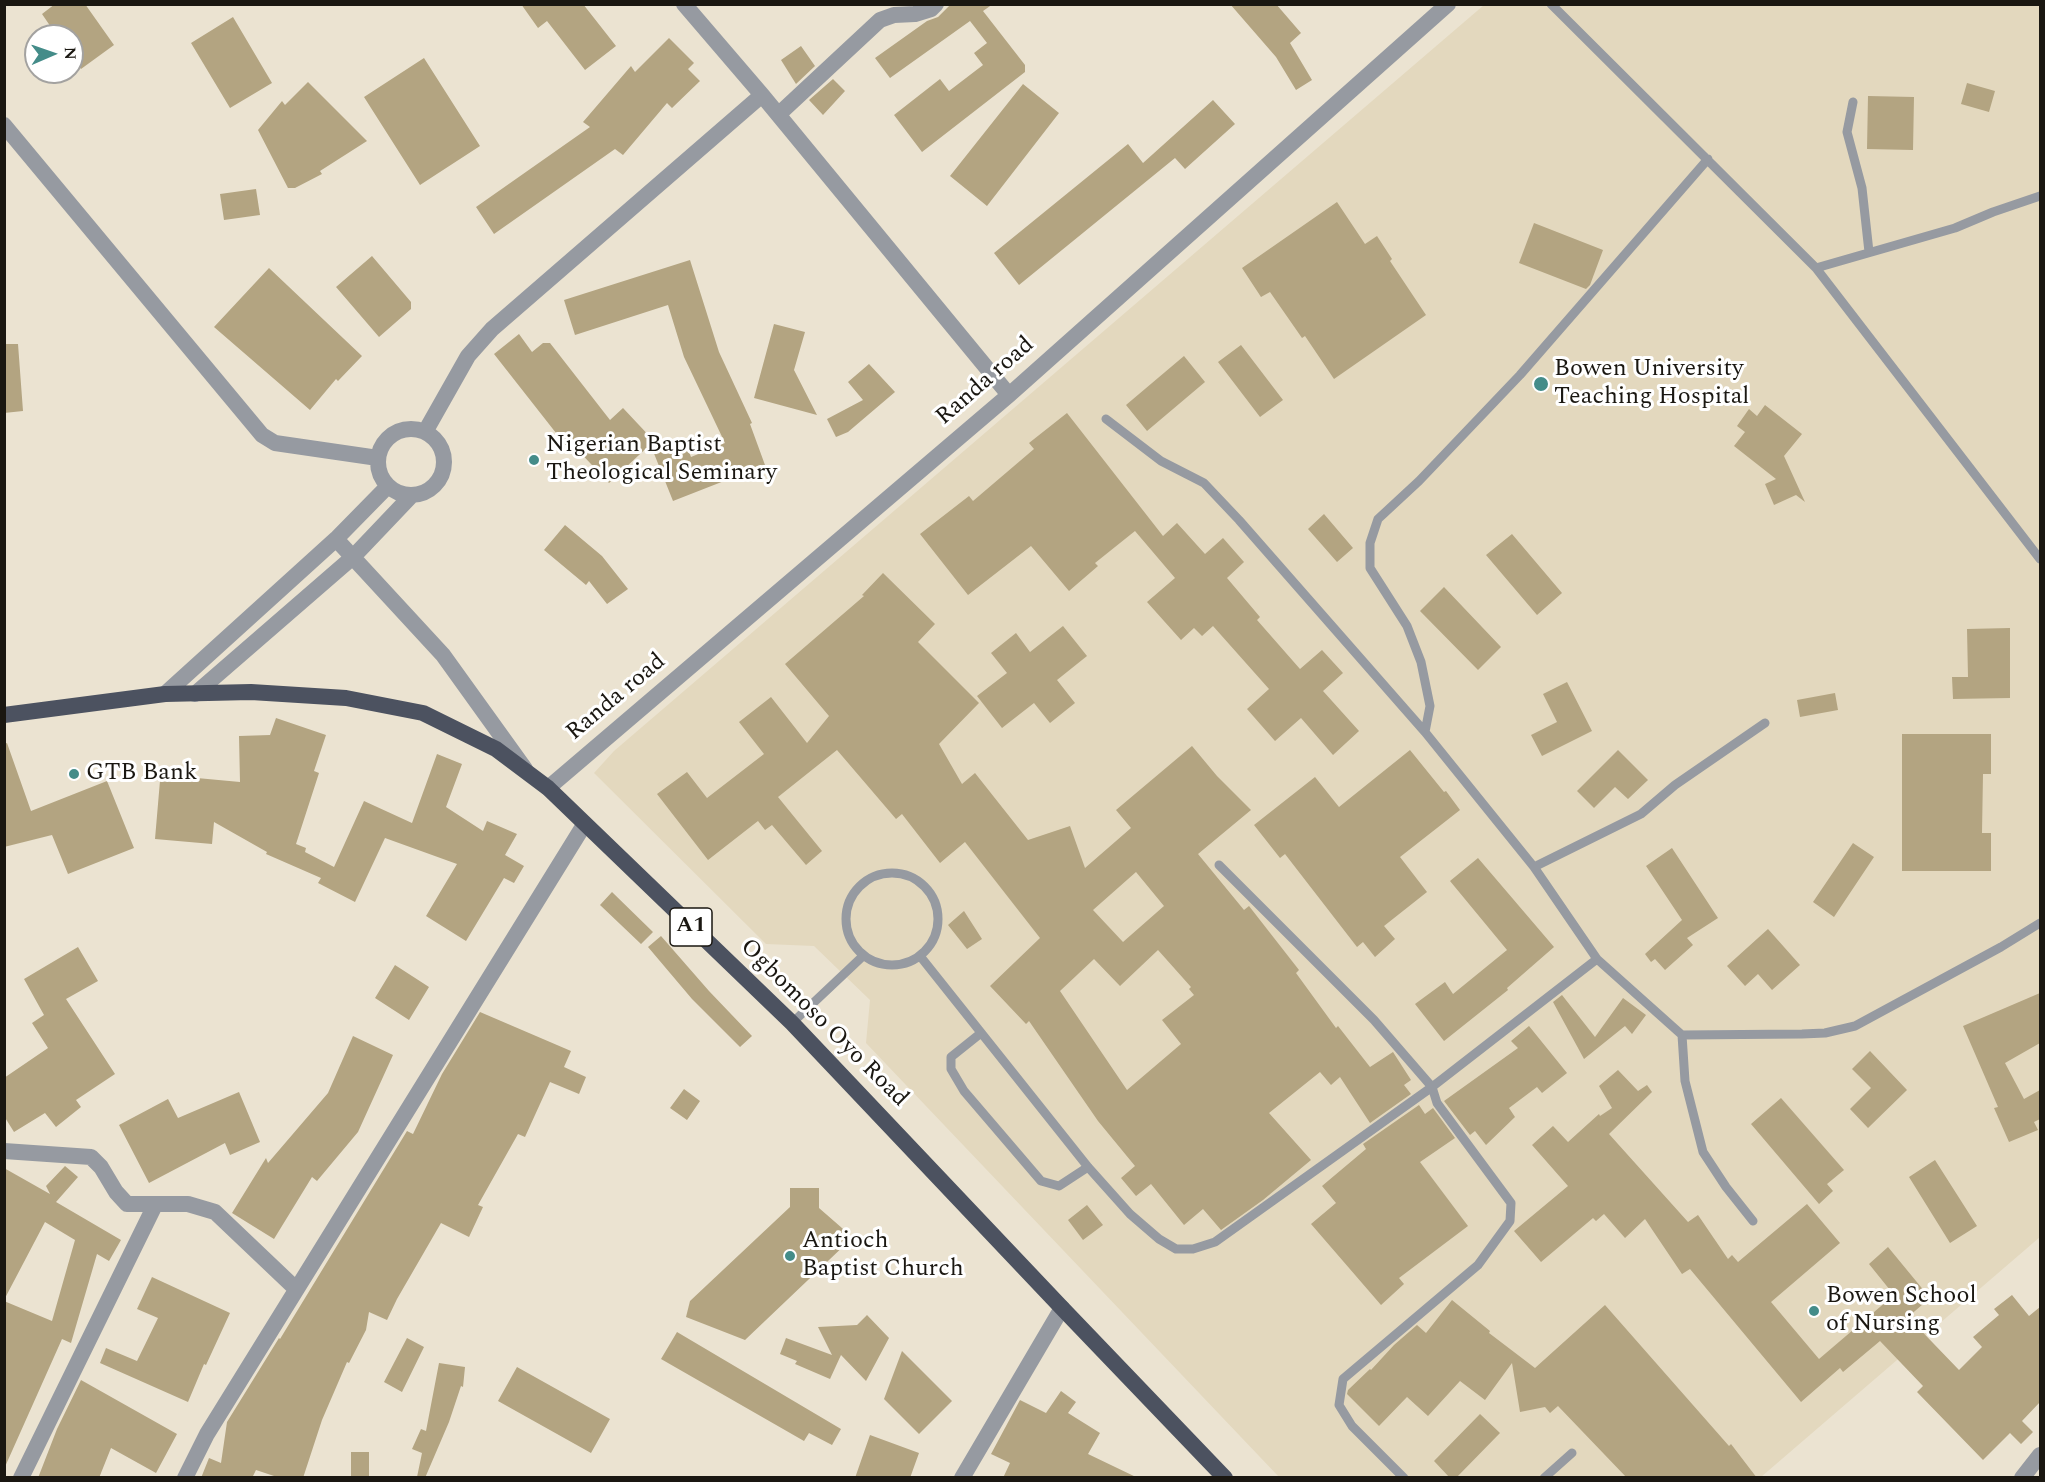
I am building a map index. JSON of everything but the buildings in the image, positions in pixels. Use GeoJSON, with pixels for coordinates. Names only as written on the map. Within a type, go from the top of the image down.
{"type":"FeatureCollection","features":[{"type":"Feature","properties":{"kind":"highway","name":"Ogbomoso Oyo Road"},"geometry":{"type":"LineString","coordinates":[[4,715],[165,694],[251,692],[346,698],[423,713],[496,749],[548,788],[792,1023],[1226,1478]]}},
{"type":"Feature","properties":{"kind":"street"},"geometry":{"type":"LineString","coordinates":[[684,4],[779,114],[1009,395]]}},
{"type":"Feature","properties":{"kind":"street"},"geometry":{"type":"LineString","coordinates":[[779,114],[880,20],[894,15],[915,14],[931,9],[936,4]]}},
{"type":"Feature","properties":{"kind":"street","name":"Randa road"},"geometry":{"type":"LineString","coordinates":[[548,788],[1009,395],[1448,4]]}},
{"type":"Feature","properties":{"kind":"street"},"geometry":{"type":"LineString","coordinates":[[425,432],[468,356],[492,329],[762,95]]}},
{"type":"Feature","properties":{"kind":"street"},"geometry":{"type":"LineString","coordinates":[[4,125],[262,435],[274,443],[378,458]]}},
{"type":"Feature","properties":{"kind":"street"},"geometry":{"type":"LineString","coordinates":[[415,429],[425,432],[439,446],[444,464],[442,474],[430,489],[412,495],[403,495],[388,486],[382,478],[378,468],[381,448],[395,433],[415,429]]}},
{"type":"Feature","properties":{"kind":"street"},"geometry":{"type":"LineString","coordinates":[[165,694],[336,539],[388,486]]}},
{"type":"Feature","properties":{"kind":"street"},"geometry":{"type":"LineString","coordinates":[[195,694],[353,557],[412,495]]}},
{"type":"Feature","properties":{"kind":"street"},"geometry":{"type":"LineString","coordinates":[[336,539],[443,655],[529,775]]}},
{"type":"Feature","properties":{"kind":"street"},"geometry":{"type":"LineString","coordinates":[[185,1478],[207,1434],[584,825]]}},
{"type":"Feature","properties":{"kind":"street"},"geometry":{"type":"LineString","coordinates":[[4,1151],[91,1157],[101,1167],[116,1192],[127,1204],[188,1204],[215,1212],[296,1289]]}},
{"type":"Feature","properties":{"kind":"street"},"geometry":{"type":"LineString","coordinates":[[21,1478],[155,1205]]}},
{"type":"Feature","properties":{"kind":"street"},"geometry":{"type":"LineString","coordinates":[[962,1478],[1062,1308]]}},
{"type":"Feature","properties":{"kind":"street"},"geometry":{"type":"LineString","coordinates":[[2022,1478],[2040,1455]]}},
{"type":"Feature","properties":{"kind":"lane"},"geometry":{"type":"LineString","coordinates":[[1551,4],[1816,268],[2040,559]]}},
{"type":"Feature","properties":{"kind":"lane"},"geometry":{"type":"LineString","coordinates":[[1853,102],[1847,132],[1862,188],[1869,252]]}},
{"type":"Feature","properties":{"kind":"lane"},"geometry":{"type":"LineString","coordinates":[[1425,732],[1430,706],[1421,662],[1407,626],[1370,568],[1370,543],[1378,519],[1419,481],[1520,375],[1708,159]]}},
{"type":"Feature","properties":{"kind":"lane"},"geometry":{"type":"LineString","coordinates":[[1816,268],[1955,228],[2040,196]]}},
{"type":"Feature","properties":{"kind":"lane"},"geometry":{"type":"LineString","coordinates":[[1106,419],[1161,461],[1204,483],[1239,520],[1425,732],[1534,867],[1597,959],[1682,1035],[1825,1033],[1854,1026],[2001,947],[2040,923]]}},
{"type":"Feature","properties":{"kind":"lane"},"geometry":{"type":"LineString","coordinates":[[1534,867],[1641,814],[1675,785],[1765,723]]}},
{"type":"Feature","properties":{"kind":"lane"},"geometry":{"type":"LineString","coordinates":[[1219,865],[1374,1020],[1432,1087],[1437,1103],[1510,1203],[1510,1221],[1478,1265],[1343,1379],[1339,1405],[1352,1426],[1404,1478]]}},
{"type":"Feature","properties":{"kind":"lane"},"geometry":{"type":"LineString","coordinates":[[886,872],[899,872],[910,876],[929,891],[935,902],[938,925],[932,943],[920,956],[897,965],[885,965],[863,956],[854,947],[846,924],[848,906],[855,889],[874,875],[886,872]]}},
{"type":"Feature","properties":{"kind":"lane"},"geometry":{"type":"LineString","coordinates":[[792,1023],[863,956]]}},
{"type":"Feature","properties":{"kind":"lane"},"geometry":{"type":"LineString","coordinates":[[920,956],[1088,1167],[1130,1214],[1159,1239],[1176,1248],[1193,1249],[1215,1242],[1432,1087],[1597,959]]}},
{"type":"Feature","properties":{"kind":"lane"},"geometry":{"type":"LineString","coordinates":[[981,1033],[951,1057],[951,1069],[964,1090],[1041,1181],[1059,1186],[1088,1167]]}},
{"type":"Feature","properties":{"kind":"lane"},"geometry":{"type":"LineString","coordinates":[[1682,1035],[1685,1081],[1703,1152],[1753,1221]]}},
{"type":"Feature","properties":{"kind":"lane"},"geometry":{"type":"LineString","coordinates":[[1544,1478],[1572,1453]]}},
{"type":"Feature","properties":{"kind":"shaded area","name":"Bowen University Teaching Hospital"},"geometry":{"type":"Polygon","coordinates":[[[1484,5],[2040,5],[2040,1237],[1761,1477],[1279,1477],[866,1043],[870,1000],[814,946],[766,944],[594,773],[614,751],[1484,5]]]}},
{"type":"Feature","properties":{"kind":"place","name":"Bowen University Teaching Hospital"},"geometry":{"type":"Point","coordinates":[1541,384]}},
{"type":"Feature","properties":{"kind":"place","name":"Nigerian Baptist Theological Seminary"},"geometry":{"type":"Point","coordinates":[534,460]}},
{"type":"Feature","properties":{"kind":"place","name":"GTB Bank"},"geometry":{"type":"Point","coordinates":[74,774]}},
{"type":"Feature","properties":{"kind":"place","name":"Antioch Baptist Church"},"geometry":{"type":"Point","coordinates":[790,1256]}},
{"type":"Feature","properties":{"kind":"place","name":"Bowen School of Nursing"},"geometry":{"type":"Point","coordinates":[1814,1311]}}]}
